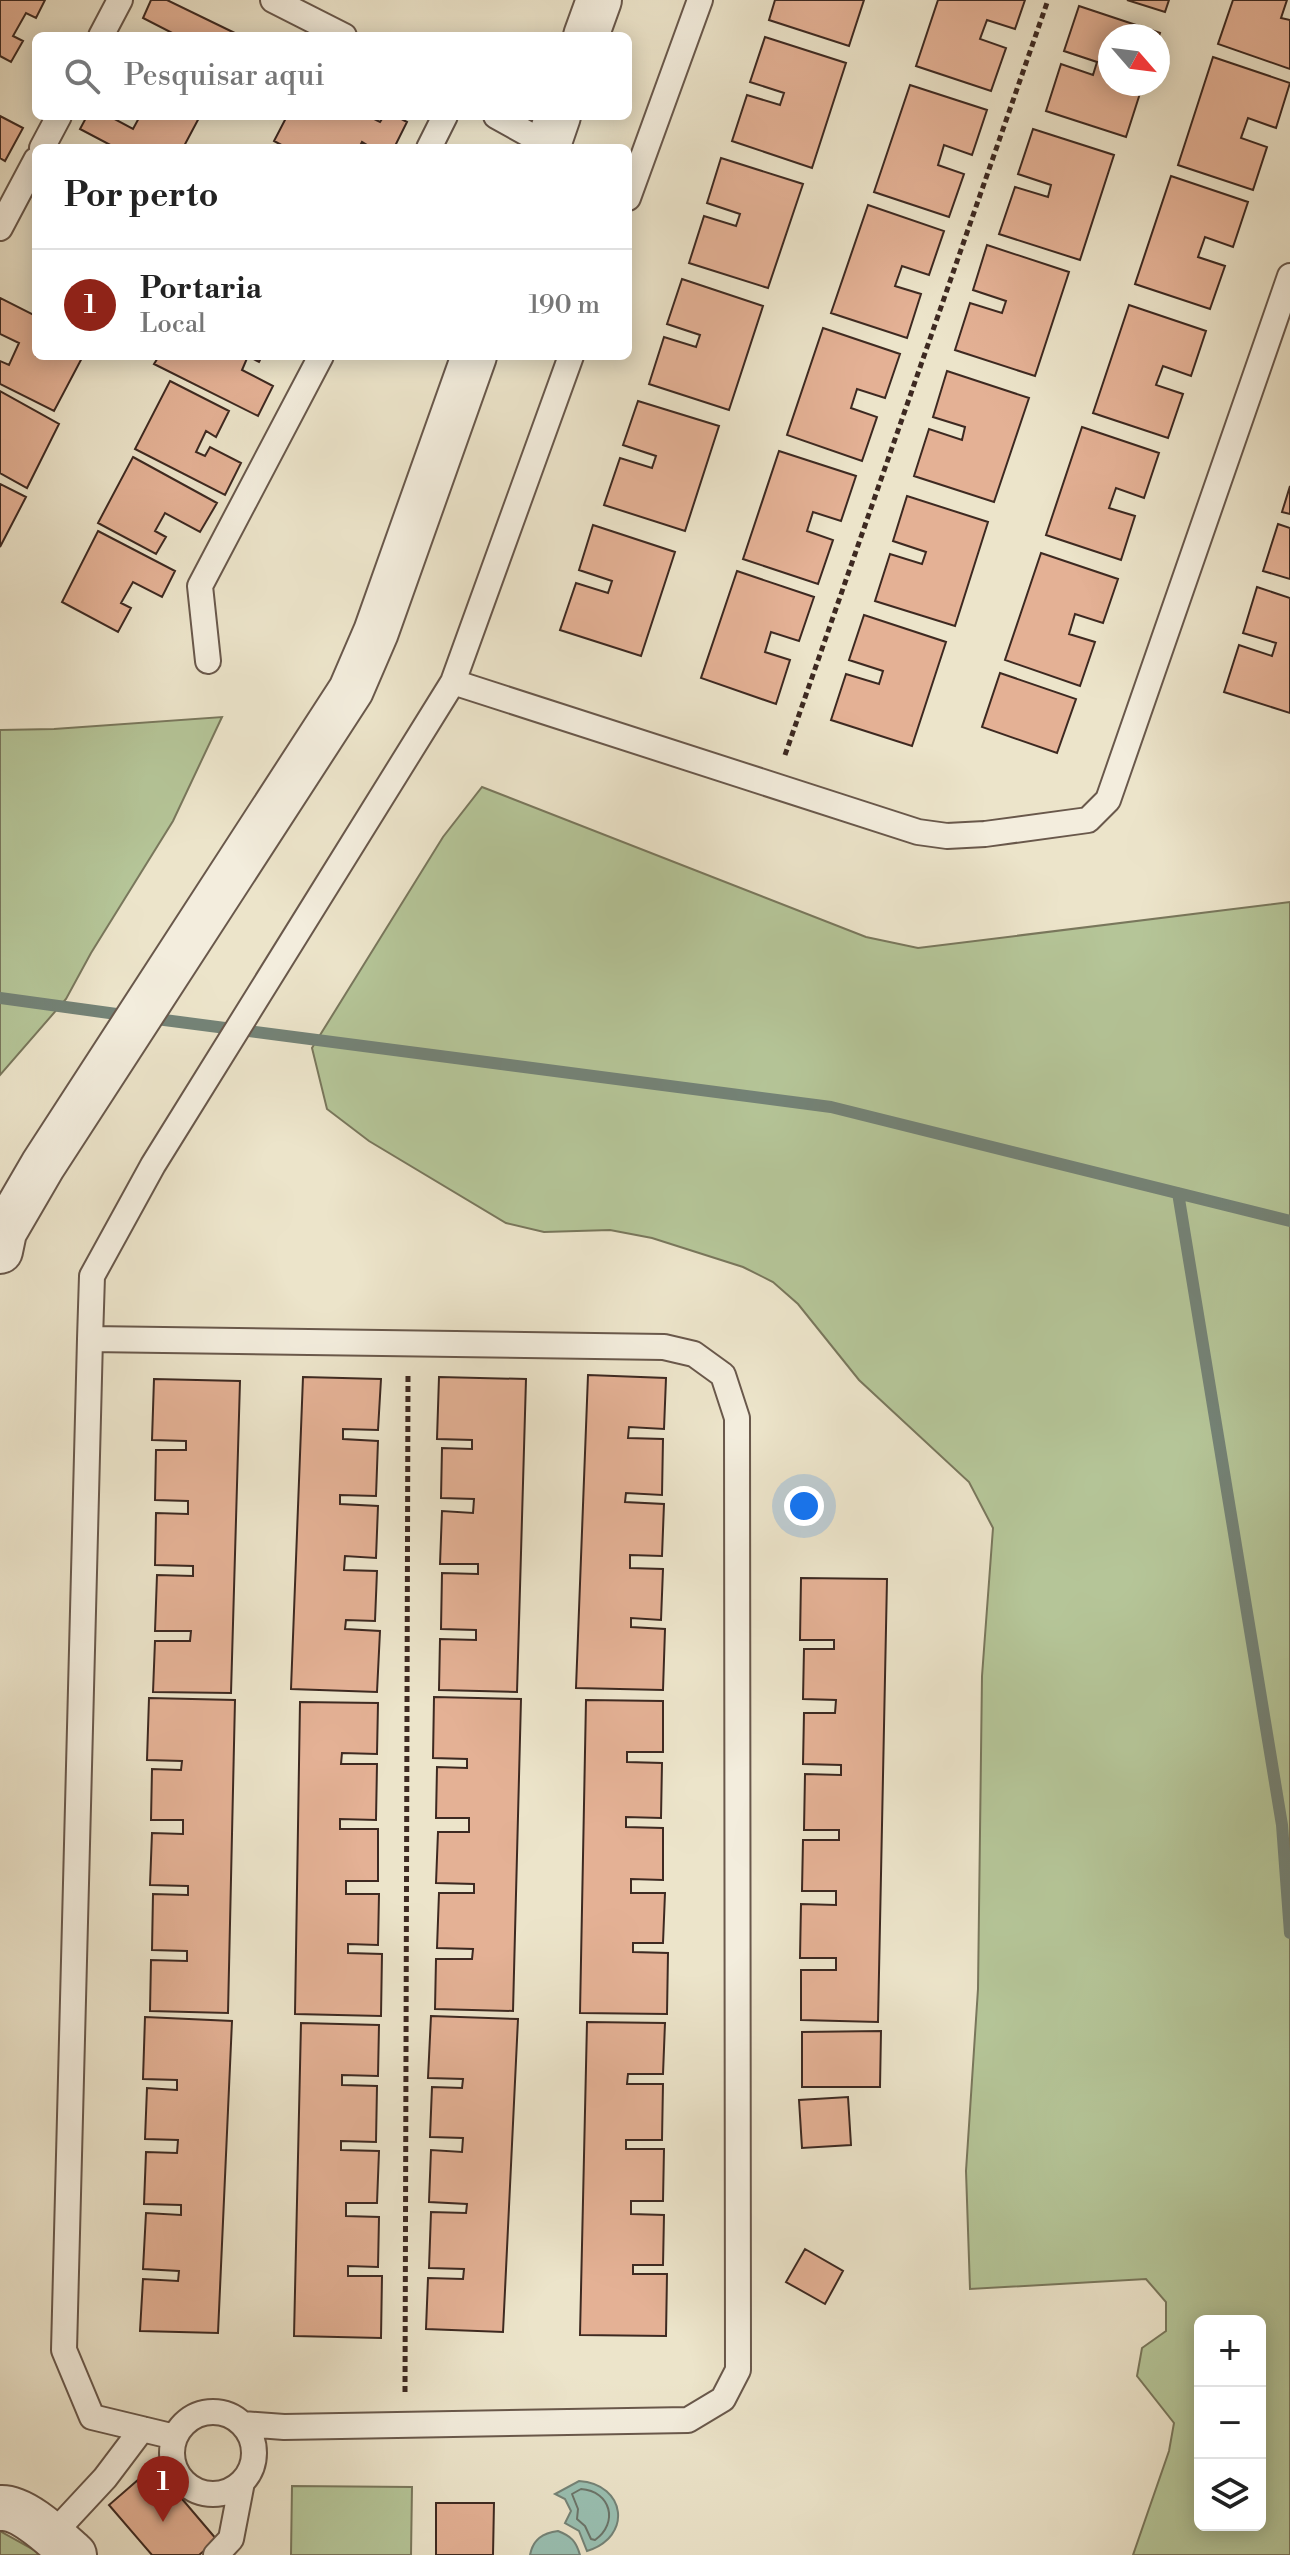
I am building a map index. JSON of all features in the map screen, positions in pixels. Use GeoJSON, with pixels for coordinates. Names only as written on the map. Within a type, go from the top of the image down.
{"type":"FeatureCollection","features":[{"type":"Feature","properties":{"kind":"street"},"geometry":{"type":"LineString","coordinates":[[587,32],[599,0]]}},
{"type":"Feature","properties":{"kind":"street"},"geometry":{"type":"LineString","coordinates":[[0,1251],[4,1232],[43,1165],[351,690],[376,632],[473,360]]}},
{"type":"Feature","properties":{"kind":"street"},"geometry":{"type":"LineString","coordinates":[[4,2496],[63,2545]]}},
{"type":"Feature","properties":{"kind":"lane"},"geometry":{"type":"LineString","coordinates":[[103,32],[120,0]]}},
{"type":"Feature","properties":{"kind":"lane"},"geometry":{"type":"LineString","coordinates":[[273,0],[336,32]]}},
{"type":"Feature","properties":{"kind":"lane"},"geometry":{"type":"LineString","coordinates":[[632,187],[700,0]]}},
{"type":"Feature","properties":{"kind":"lane"},"geometry":{"type":"LineString","coordinates":[[44,144],[57,120]]}},
{"type":"Feature","properties":{"kind":"lane"},"geometry":{"type":"LineString","coordinates":[[431,144],[443,120]]}},
{"type":"Feature","properties":{"kind":"lane"},"geometry":{"type":"LineString","coordinates":[[507,120],[551,136]]}},
{"type":"Feature","properties":{"kind":"lane"},"geometry":{"type":"LineString","coordinates":[[0,228],[32,168]]}},
{"type":"Feature","properties":{"kind":"lane"},"geometry":{"type":"LineString","coordinates":[[453,682],[918,832],[947,836],[985,834],[1088,820],[1108,800],[1290,276]]}},
{"type":"Feature","properties":{"kind":"lane"},"geometry":{"type":"LineString","coordinates":[[208,661],[200,586],[319,360]]}},
{"type":"Feature","properties":{"kind":"lane"},"geometry":{"type":"LineString","coordinates":[[175,2437],[92,2417],[64,2350],[92,1276],[153,1165],[453,682],[570,360]]}},
{"type":"Feature","properties":{"kind":"lane"},"geometry":{"type":"LineString","coordinates":[[90,1339],[664,1347],[694,1354],[723,1375],[737,1418],[738,2370],[723,2399],[688,2420],[284,2427],[243,2424]]}},
{"type":"Feature","properties":{"kind":"lane"},"geometry":{"type":"LineString","coordinates":[[214,2412],[229,2415],[243,2424],[251,2437],[254,2453],[251,2469],[242,2482],[229,2491],[213,2495],[197,2491],[184,2482],[175,2469],[172,2453],[175,2437],[184,2424],[198,2415],[214,2412]]}},
{"type":"Feature","properties":{"kind":"lane"},"geometry":{"type":"LineString","coordinates":[[63,2545],[105,2478],[142,2429]]}},
{"type":"Feature","properties":{"kind":"lane"},"geometry":{"type":"LineString","coordinates":[[216,2555],[231,2539],[242,2482]]}},
{"type":"Feature","properties":{"kind":"path"},"geometry":{"type":"LineString","coordinates":[[775,786],[1048,0]]}},
{"type":"Feature","properties":{"kind":"path"},"geometry":{"type":"LineString","coordinates":[[405,2425],[409,1345]]}},
{"type":"Feature","properties":{"kind":"shaded area"},"geometry":{"type":"Polygon","coordinates":[[[222,717],[173,821],[66,999],[0,1075],[0,730],[222,717]]]}},
{"type":"Feature","properties":{"kind":"shaded area"},"geometry":{"type":"Polygon","coordinates":[[[482,787],[866,937],[918,948],[1290,902],[1290,2555],[1133,2555],[1169,2451],[1174,2423],[1137,2376],[1142,2348],[1166,2331],[1166,2302],[1146,2279],[970,2289],[966,2171],[978,1989],[982,1676],[993,1528],[969,1482],[859,1380],[798,1304],[773,1282],[743,1267],[652,1238],[610,1230],[544,1232],[506,1223],[369,1141],[327,1109],[312,1048],[443,837],[482,787]]]}},
{"type":"Feature","properties":{"kind":"shaded area"},"geometry":{"type":"Polygon","coordinates":[[[292,2486],[412,2487],[411,2555],[291,2555],[292,2486]]]}},
{"type":"Feature","properties":{"kind":"shaded area"},"geometry":{"type":"Polygon","coordinates":[[[0,2531],[43,2555],[0,2555],[0,2531]]]}},
{"type":"Feature","properties":{"kind":"water"},"geometry":{"type":"Polygon","coordinates":[[[579,2481],[595,2484],[607,2491],[618,2512],[612,2535],[587,2551],[579,2531],[565,2523],[571,2511],[565,2499],[555,2494],[579,2481]]]}},
{"type":"Feature","properties":{"kind":"water"},"geometry":{"type":"Polygon","coordinates":[[[558,2531],[572,2540],[580,2555],[530,2555],[540,2538],[558,2531]]]}},
{"type":"Feature","properties":{"kind":"building"},"geometry":{"type":"Polygon","coordinates":[[[0,0],[45,0],[36,18],[26,13],[13,36],[23,41],[11,62],[0,56],[0,0]]]}},
{"type":"Feature","properties":{"kind":"building"},"geometry":{"type":"Polygon","coordinates":[[[151,0],[167,0],[233,32],[170,32],[143,18],[151,0]]]}},
{"type":"Feature","properties":{"kind":"building"},"geometry":{"type":"Polygon","coordinates":[[[775,0],[864,0],[849,46],[769,20],[775,0]]]}},
{"type":"Feature","properties":{"kind":"building"},"geometry":{"type":"Polygon","coordinates":[[[938,0],[1025,0],[1015,29],[987,20],[980,39],[1006,48],[991,91],[916,66],[938,0]]]}},
{"type":"Feature","properties":{"kind":"building"},"geometry":{"type":"Polygon","coordinates":[[[1127,0],[1169,0],[1165,12],[1127,0]]]}},
{"type":"Feature","properties":{"kind":"building"},"geometry":{"type":"Polygon","coordinates":[[[1233,0],[1287,0],[1281,18],[1290,20],[1290,69],[1218,44],[1233,0]]]}},
{"type":"Feature","properties":{"kind":"building"},"geometry":{"type":"Polygon","coordinates":[[[1079,6],[1133,24],[1098,24],[1098,96],[1139,96],[1126,137],[1046,111],[1061,64],[1093,75],[1097,62],[1064,51],[1079,6]]]}},
{"type":"Feature","properties":{"kind":"building"},"geometry":{"type":"Polygon","coordinates":[[[765,37],[846,63],[812,168],[732,141],[747,95],[780,105],[784,93],[750,82],[765,37]]]}},
{"type":"Feature","properties":{"kind":"building"},"geometry":{"type":"Polygon","coordinates":[[[1213,57],[1290,83],[1276,128],[1248,118],[1241,138],[1267,147],[1253,190],[1178,165],[1213,57]]]}},
{"type":"Feature","properties":{"kind":"building"},"geometry":{"type":"Polygon","coordinates":[[[910,85],[987,110],[972,155],[944,145],[938,165],[964,174],[949,217],[874,192],[910,85]]]}},
{"type":"Feature","properties":{"kind":"building"},"geometry":{"type":"Polygon","coordinates":[[[0,116],[23,128],[5,161],[0,158],[0,116]]]}},
{"type":"Feature","properties":{"kind":"building"},"geometry":{"type":"Polygon","coordinates":[[[85,120],[116,120],[133,129],[138,120],[198,120],[185,144],[108,144],[80,129],[85,120]]]}},
{"type":"Feature","properties":{"kind":"building"},"geometry":{"type":"Polygon","coordinates":[[[285,120],[407,122],[396,144],[280,144],[274,141],[285,120]]]}},
{"type":"Feature","properties":{"kind":"building"},"geometry":{"type":"Polygon","coordinates":[[[1033,129],[1114,155],[1080,260],[999,234],[1015,187],[1048,197],[1051,185],[1018,174],[1033,129]]]}},
{"type":"Feature","properties":{"kind":"building"},"geometry":{"type":"Polygon","coordinates":[[[721,158],[803,184],[768,288],[689,263],[704,216],[736,226],[740,214],[707,203],[721,158]]]}},
{"type":"Feature","properties":{"kind":"building"},"geometry":{"type":"Polygon","coordinates":[[[1171,176],[1248,202],[1233,247],[1205,237],[1198,257],[1225,266],[1210,309],[1135,284],[1171,176]]]}},
{"type":"Feature","properties":{"kind":"building"},"geometry":{"type":"Polygon","coordinates":[[[868,205],[944,231],[929,275],[902,266],[895,286],[921,294],[907,338],[831,313],[868,205]]]}},
{"type":"Feature","properties":{"kind":"building"},"geometry":{"type":"Polygon","coordinates":[[[987,245],[1069,272],[1035,376],[955,350],[970,303],[1002,313],[1006,301],[973,290],[987,245]]]}},
{"type":"Feature","properties":{"kind":"building"},"geometry":{"type":"Polygon","coordinates":[[[682,279],[763,306],[729,410],[649,384],[664,337],[696,347],[700,335],[667,324],[682,279]]]}},
{"type":"Feature","properties":{"kind":"building"},"geometry":{"type":"Polygon","coordinates":[[[0,298],[32,314],[32,360],[81,360],[54,411],[0,384],[0,361],[9,365],[19,343],[0,334],[0,298]]]}},
{"type":"Feature","properties":{"kind":"building"},"geometry":{"type":"Polygon","coordinates":[[[1129,305],[1206,331],[1191,376],[1163,366],[1156,385],[1183,394],[1168,438],[1093,413],[1129,305]]]}},
{"type":"Feature","properties":{"kind":"building"},"geometry":{"type":"Polygon","coordinates":[[[823,328],[900,354],[885,398],[857,389],[851,408],[877,417],[862,461],[787,435],[823,328]]]}},
{"type":"Feature","properties":{"kind":"building"},"geometry":{"type":"Polygon","coordinates":[[[156,360],[246,360],[242,370],[273,386],[258,416],[154,364],[156,360]]]}},
{"type":"Feature","properties":{"kind":"building"},"geometry":{"type":"Polygon","coordinates":[[[947,371],[1029,398],[994,502],[914,476],[929,429],[962,440],[965,427],[933,417],[947,371]]]}},
{"type":"Feature","properties":{"kind":"building"},"geometry":{"type":"Polygon","coordinates":[[[170,381],[229,411],[216,437],[206,431],[196,452],[205,456],[210,447],[241,463],[225,495],[135,449],[170,381]]]}},
{"type":"Feature","properties":{"kind":"building"},"geometry":{"type":"Polygon","coordinates":[[[0,391],[59,424],[27,488],[0,473],[0,391]]]}},
{"type":"Feature","properties":{"kind":"building"},"geometry":{"type":"Polygon","coordinates":[[[638,401],[719,426],[685,531],[604,505],[620,458],[652,468],[656,456],[623,445],[638,401]]]}},
{"type":"Feature","properties":{"kind":"building"},"geometry":{"type":"Polygon","coordinates":[[[1082,427],[1159,453],[1144,498],[1116,488],[1109,508],[1135,516],[1121,560],[1046,535],[1082,427]]]}},
{"type":"Feature","properties":{"kind":"building"},"geometry":{"type":"Polygon","coordinates":[[[779,451],[856,476],[841,521],[813,512],[807,531],[833,540],[818,584],[743,559],[779,451]]]}},
{"type":"Feature","properties":{"kind":"building"},"geometry":{"type":"Polygon","coordinates":[[[133,457],[217,503],[200,532],[165,513],[155,531],[166,537],[156,554],[98,523],[133,457]]]}},
{"type":"Feature","properties":{"kind":"building"},"geometry":{"type":"Polygon","coordinates":[[[0,484],[26,497],[0,547],[0,484]]]}},
{"type":"Feature","properties":{"kind":"building"},"geometry":{"type":"Polygon","coordinates":[[[1290,486],[1290,514],[1282,512],[1290,486]]]}},
{"type":"Feature","properties":{"kind":"building"},"geometry":{"type":"Polygon","coordinates":[[[907,496],[988,522],[955,626],[875,601],[890,554],[922,564],[926,552],[893,541],[907,496]]]}},
{"type":"Feature","properties":{"kind":"building"},"geometry":{"type":"Polygon","coordinates":[[[1278,524],[1290,528],[1290,579],[1263,571],[1278,524]]]}},
{"type":"Feature","properties":{"kind":"building"},"geometry":{"type":"Polygon","coordinates":[[[593,525],[675,552],[641,656],[560,630],[576,583],[608,593],[612,581],[579,570],[593,525]]]}},
{"type":"Feature","properties":{"kind":"building"},"geometry":{"type":"Polygon","coordinates":[[[98,531],[175,571],[162,597],[133,582],[121,603],[131,608],[118,632],[62,602],[98,531]]]}},
{"type":"Feature","properties":{"kind":"building"},"geometry":{"type":"Polygon","coordinates":[[[1041,553],[1118,579],[1103,623],[1075,614],[1069,634],[1095,642],[1080,686],[1005,660],[1041,553]]]}},
{"type":"Feature","properties":{"kind":"building"},"geometry":{"type":"Polygon","coordinates":[[[737,571],[814,597],[799,641],[771,632],[765,652],[790,660],[776,704],[701,678],[737,571]]]}},
{"type":"Feature","properties":{"kind":"building"},"geometry":{"type":"Polygon","coordinates":[[[1257,587],[1290,598],[1290,713],[1224,692],[1239,645],[1272,656],[1276,643],[1243,633],[1257,587]]]}},
{"type":"Feature","properties":{"kind":"building"},"geometry":{"type":"Polygon","coordinates":[[[864,615],[946,642],[912,746],[831,720],[846,674],[879,684],[883,671],[849,660],[864,615]]]}},
{"type":"Feature","properties":{"kind":"building"},"geometry":{"type":"Polygon","coordinates":[[[1000,673],[1076,699],[1057,753],[982,727],[1000,673]]]}},
{"type":"Feature","properties":{"kind":"building"},"geometry":{"type":"Polygon","coordinates":[[[588,1375],[666,1378],[664,1429],[629,1427],[628,1438],[663,1439],[662,1495],[626,1493],[625,1502],[664,1504],[662,1556],[630,1555],[630,1568],[663,1569],[661,1620],[631,1618],[631,1627],[665,1629],[663,1690],[576,1688],[588,1375]]]}},
{"type":"Feature","properties":{"kind":"building"},"geometry":{"type":"Polygon","coordinates":[[[303,1377],[381,1379],[378,1430],[343,1429],[343,1439],[378,1441],[376,1496],[340,1495],[340,1504],[378,1506],[376,1558],[345,1556],[344,1570],[377,1571],[375,1621],[346,1620],[345,1629],[380,1631],[377,1692],[291,1689],[303,1377]]]}},
{"type":"Feature","properties":{"kind":"building"},"geometry":{"type":"Polygon","coordinates":[[[439,1377],[526,1379],[517,1692],[439,1690],[440,1639],[476,1640],[476,1630],[441,1629],[442,1573],[478,1574],[478,1564],[440,1564],[442,1511],[473,1513],[474,1499],[441,1498],[442,1448],[472,1449],[472,1440],[437,1439],[439,1377]]]}},
{"type":"Feature","properties":{"kind":"building"},"geometry":{"type":"Polygon","coordinates":[[[154,1379],[240,1381],[231,1693],[153,1692],[155,1641],[190,1641],[191,1631],[155,1631],[157,1575],[193,1576],[193,1566],[155,1565],[156,1513],[188,1514],[188,1501],[155,1500],[156,1450],[186,1450],[186,1441],[152,1440],[154,1379]]]}},
{"type":"Feature","properties":{"kind":"building"},"geometry":{"type":"Polygon","coordinates":[[[801,1578],[887,1579],[878,2022],[801,2020],[801,1970],[836,1970],[836,1958],[800,1958],[801,1904],[836,1905],[836,1891],[802,1891],[803,1840],[839,1840],[839,1830],[804,1830],[805,1774],[841,1775],[841,1765],[803,1764],[804,1713],[835,1713],[836,1700],[803,1699],[804,1649],[834,1649],[834,1640],[800,1640],[801,1578]]]}},
{"type":"Feature","properties":{"kind":"building"},"geometry":{"type":"Polygon","coordinates":[[[434,1697],[521,1699],[513,2011],[435,2009],[436,1959],[472,1959],[473,1949],[437,1948],[439,1893],[474,1893],[474,1884],[436,1883],[438,1832],[469,1832],[469,1818],[436,1818],[437,1767],[467,1768],[467,1759],[433,1758],[434,1697]]]}},
{"type":"Feature","properties":{"kind":"building"},"geometry":{"type":"Polygon","coordinates":[[[149,1698],[235,1700],[228,2013],[150,2011],[151,1960],[187,1961],[187,1951],[152,1950],[153,1894],[188,1895],[188,1886],[150,1885],[152,1833],[183,1834],[183,1820],[151,1820],[152,1769],[181,1770],[182,1761],[147,1760],[149,1698]]]}},
{"type":"Feature","properties":{"kind":"building"},"geometry":{"type":"Polygon","coordinates":[[[586,1700],[663,1701],[663,1752],[627,1752],[627,1762],[662,1763],[661,1818],[626,1817],[626,1827],[663,1828],[663,1880],[631,1879],[631,1893],[665,1893],[663,1943],[633,1943],[633,1952],[668,1953],[667,2014],[580,2013],[586,1700]]]}},
{"type":"Feature","properties":{"kind":"building"},"geometry":{"type":"Polygon","coordinates":[[[300,1702],[378,1703],[377,1754],[342,1753],[341,1764],[377,1764],[376,1820],[340,1819],[340,1829],[378,1829],[378,1881],[346,1881],[346,1894],[379,1894],[378,1945],[348,1944],[348,1953],[382,1954],[381,2016],[295,2014],[300,1702]]]}},
{"type":"Feature","properties":{"kind":"building"},"geometry":{"type":"Polygon","coordinates":[[[431,2016],[518,2019],[503,2332],[426,2329],[428,2278],[463,2279],[464,2269],[429,2268],[431,2212],[466,2213],[467,2204],[429,2202],[431,2150],[462,2152],[463,2138],[430,2137],[432,2087],[462,2088],[463,2079],[428,2078],[431,2016]]]}},
{"type":"Feature","properties":{"kind":"building"},"geometry":{"type":"Polygon","coordinates":[[[145,2017],[232,2021],[218,2333],[140,2331],[143,2279],[178,2281],[179,2271],[143,2269],[146,2213],[181,2215],[181,2205],[144,2204],[146,2152],[177,2153],[178,2140],[145,2139],[147,2088],[177,2090],[177,2080],[143,2079],[145,2017]]]}},
{"type":"Feature","properties":{"kind":"building"},"geometry":{"type":"Polygon","coordinates":[[[587,2022],[665,2023],[663,2074],[628,2074],[627,2084],[663,2084],[662,2140],[626,2140],[626,2149],[664,2149],[663,2201],[631,2201],[631,2214],[664,2215],[663,2265],[633,2265],[633,2274],[667,2274],[666,2336],[580,2335],[587,2022]]]}},
{"type":"Feature","properties":{"kind":"building"},"geometry":{"type":"Polygon","coordinates":[[[301,2023],[379,2025],[378,2076],[342,2075],[342,2085],[377,2086],[376,2142],[341,2141],[341,2150],[379,2151],[377,2203],[346,2203],[346,2216],[379,2217],[378,2267],[348,2266],[348,2276],[382,2276],[381,2338],[294,2336],[301,2023]]]}},
{"type":"Feature","properties":{"kind":"building"},"geometry":{"type":"Polygon","coordinates":[[[881,2031],[880,2087],[802,2087],[802,2032],[881,2031]]]}},
{"type":"Feature","properties":{"kind":"building"},"geometry":{"type":"Polygon","coordinates":[[[848,2097],[851,2145],[802,2148],[799,2100],[848,2097]]]}},
{"type":"Feature","properties":{"kind":"building"},"geometry":{"type":"Polygon","coordinates":[[[805,2249],[843,2271],[825,2304],[786,2282],[805,2249]]]}},
{"type":"Feature","properties":{"kind":"building"},"geometry":{"type":"Polygon","coordinates":[[[154,2466],[217,2540],[199,2555],[152,2555],[109,2505],[154,2466]]]}},
{"type":"Feature","properties":{"kind":"building"},"geometry":{"type":"Polygon","coordinates":[[[436,2503],[494,2503],[493,2555],[436,2555],[436,2503]]]}},
{"type":"Feature","properties":{"kind":"waterway"},"geometry":{"type":"LineString","coordinates":[[0,998],[131,1016]]}},
{"type":"Feature","properties":{"kind":"waterway"},"geometry":{"type":"LineString","coordinates":[[149,1018],[831,1107],[1290,1221]]}},
{"type":"Feature","properties":{"kind":"waterway"},"geometry":{"type":"LineString","coordinates":[[1178,1193],[1282,1825],[1290,1933]]}},
{"type":"Feature","properties":{"kind":"place","name":"Portaria"},"geometry":{"type":"Point","coordinates":[163,2522]}}]}
